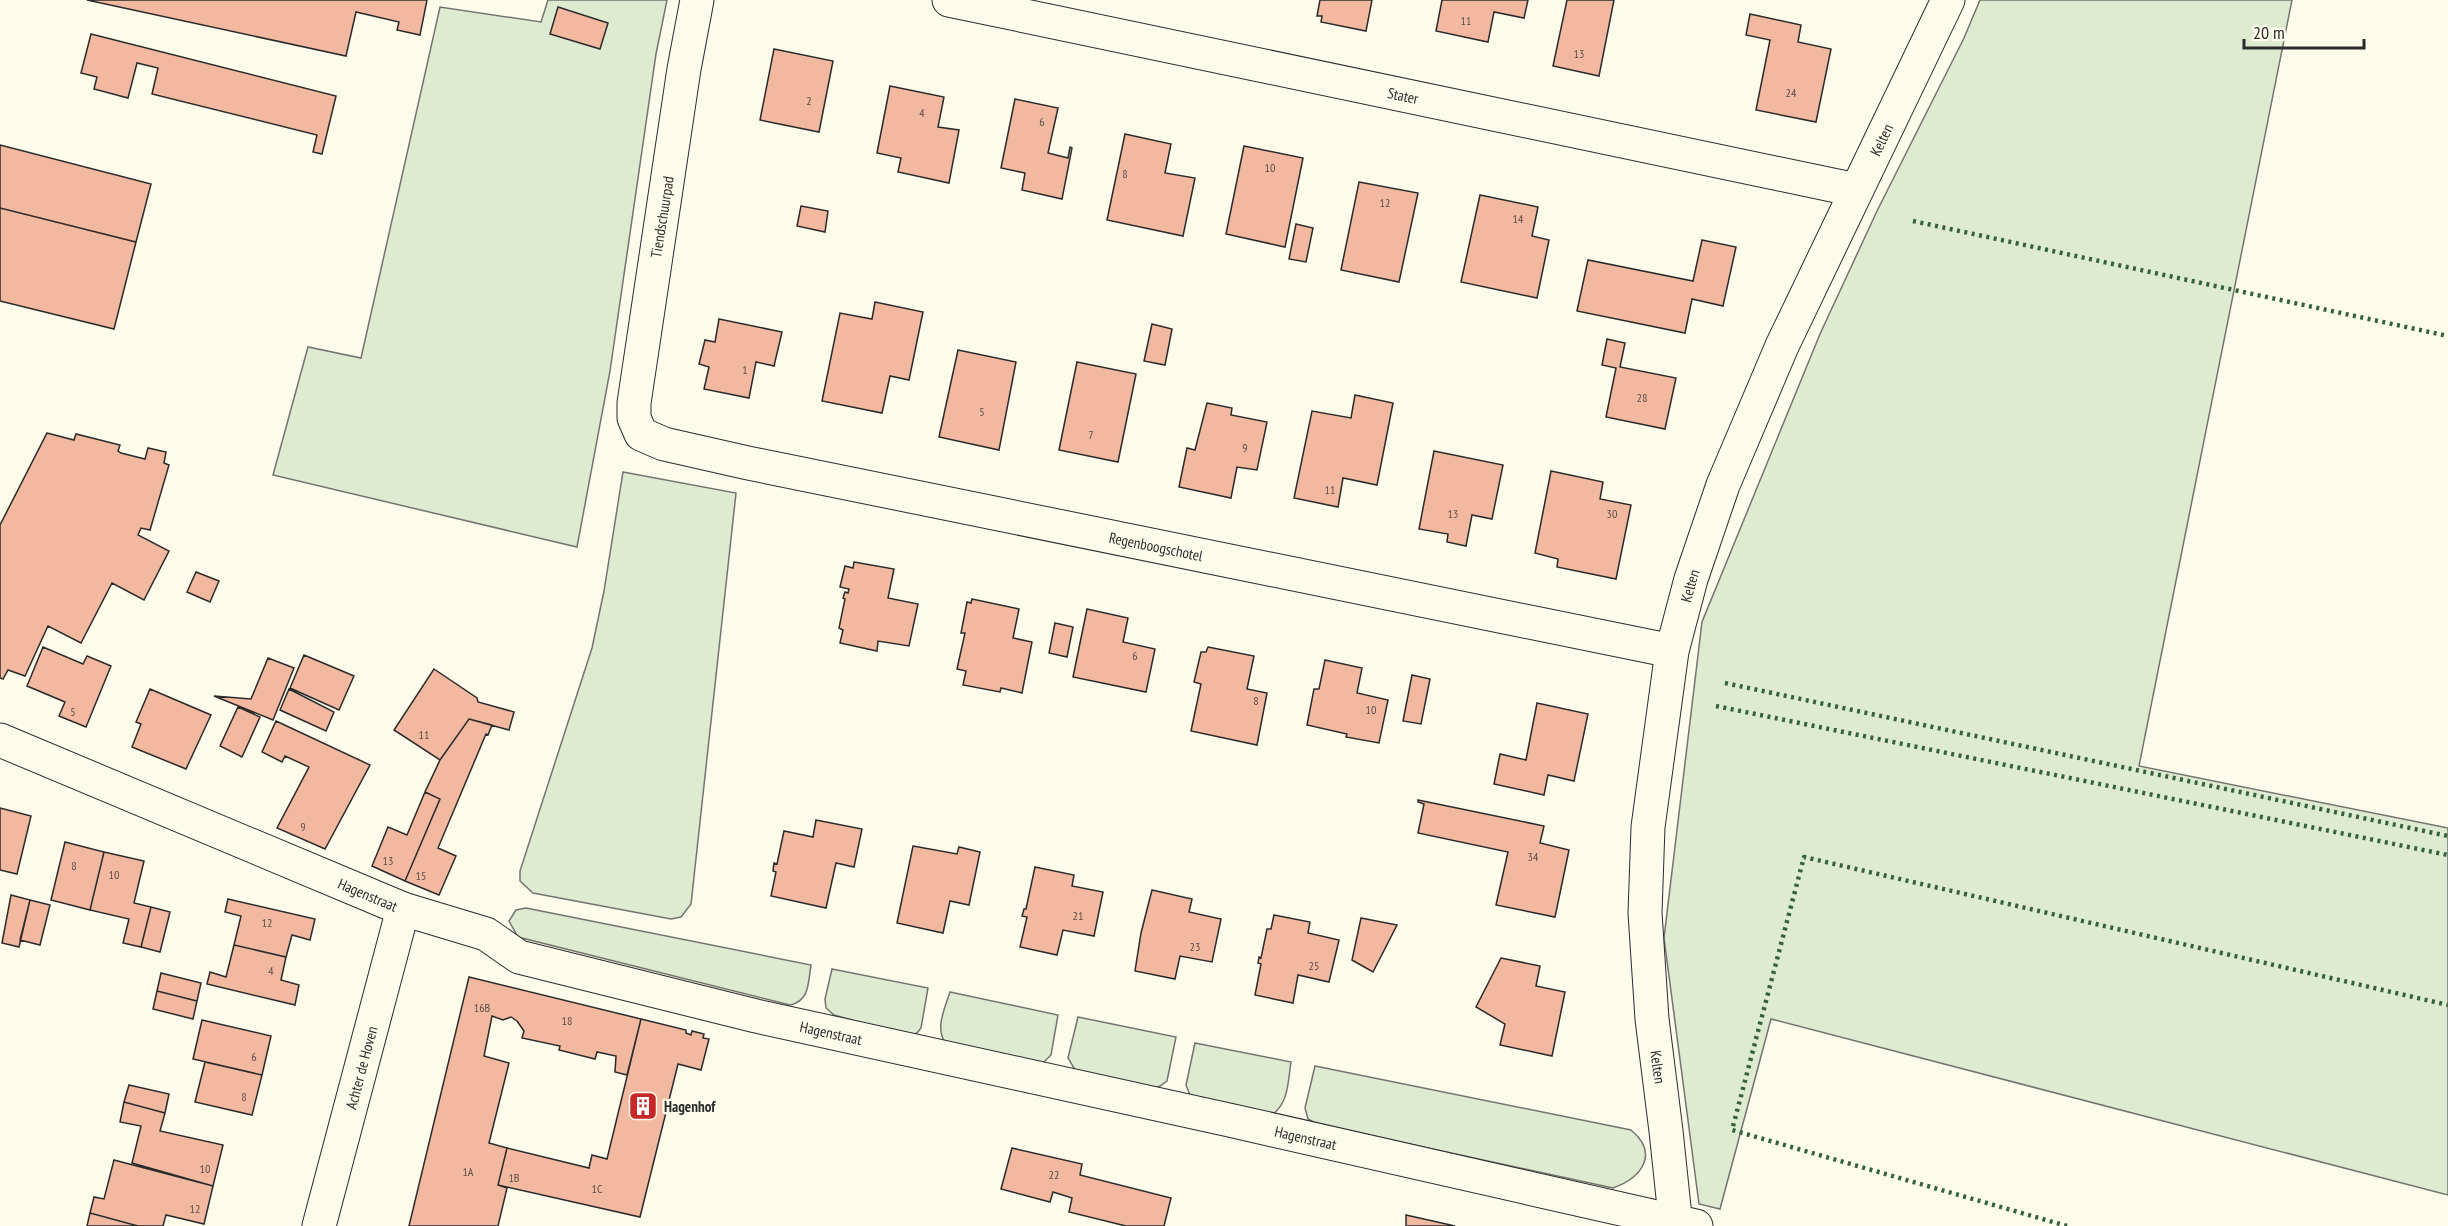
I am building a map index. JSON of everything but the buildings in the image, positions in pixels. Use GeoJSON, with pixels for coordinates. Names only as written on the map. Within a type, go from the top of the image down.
{"type":"FeatureCollection","features":[{"type":"Feature","properties":{"kind":"street","name":"Tiendschuurpad"},"geometry":{"type":"LineString","coordinates":[[641,434],[634,418],[634,403],[684,69],[697,0]]}},
{"type":"Feature","properties":{"kind":"street","name":"Stater"},"geometry":{"type":"LineString","coordinates":[[949,0],[1856,190]]}},
{"type":"Feature","properties":{"kind":"street","name":"Kelten"},"geometry":{"type":"LineString","coordinates":[[1682,1224],[1666,1131],[1652,1019],[1645,914],[1648,827],[1672,651],[1691,579],[1723,485],[1782,346],[1948,0]]}},
{"type":"Feature","properties":{"kind":"street","name":"Regenboogschotel"},"geometry":{"type":"LineString","coordinates":[[641,434],[664,444],[748,463],[1672,651]]}},
{"type":"Feature","properties":{"kind":"street","name":"Hagenstraat"},"geometry":{"type":"LineString","coordinates":[[0,740],[403,909],[486,934],[519,957],[744,1013],[1682,1224]]}},
{"type":"Feature","properties":{"kind":"street","name":"Achter de Hoven"},"geometry":{"type":"LineString","coordinates":[[319,1226],[403,909]]}},
{"type":"Feature","properties":{"kind":"green space"},"geometry":{"type":"Polygon","coordinates":[[[548,0],[667,0],[656,54],[610,371],[577,547],[273,475],[308,347],[361,358],[440,7],[541,22],[548,0]]]}},
{"type":"Feature","properties":{"kind":"green space"},"geometry":{"type":"Polygon","coordinates":[[[1980,0],[2292,0],[2139,766],[2448,828],[2448,1195],[1771,1019],[1720,1209],[1699,1204],[1664,938],[1702,622],[1820,334],[1877,211],[1964,38],[1980,0]]]}},
{"type":"Feature","properties":{"kind":"green space"},"geometry":{"type":"Polygon","coordinates":[[[623,472],[736,493],[691,904],[681,917],[671,919],[533,893],[520,881],[520,871],[592,648],[604,591],[623,472]]]}},
{"type":"Feature","properties":{"kind":"green space"},"geometry":{"type":"Polygon","coordinates":[[[526,908],[811,965],[807,990],[797,1003],[790,1005],[518,937],[509,921],[516,910],[526,908]]]}},
{"type":"Feature","properties":{"kind":"green space"},"geometry":{"type":"Polygon","coordinates":[[[832,969],[928,988],[921,1028],[917,1033],[909,1036],[834,1015],[826,1008],[825,999],[832,969]]]}},
{"type":"Feature","properties":{"kind":"green space"},"geometry":{"type":"Polygon","coordinates":[[[950,992],[1058,1015],[1051,1055],[1043,1063],[945,1042],[941,1024],[950,992]]]}},
{"type":"Feature","properties":{"kind":"green space"},"geometry":{"type":"Polygon","coordinates":[[[1078,1017],[1176,1037],[1167,1081],[1150,1090],[1078,1075],[1068,1058],[1078,1017]]]}},
{"type":"Feature","properties":{"kind":"green space"},"geometry":{"type":"Polygon","coordinates":[[[1195,1043],[1291,1062],[1287,1090],[1278,1109],[1273,1114],[1190,1095],[1186,1085],[1195,1043]]]}},
{"type":"Feature","properties":{"kind":"green space"},"geometry":{"type":"Polygon","coordinates":[[[1315,1066],[1631,1130],[1640,1139],[1644,1148],[1643,1164],[1632,1178],[1613,1188],[1317,1124],[1308,1119],[1305,1108],[1315,1066]]]}},
{"type":"Feature","properties":{"kind":"hedge"},"geometry":{"type":"LineString","coordinates":[[1913,221],[2448,336]]}},
{"type":"Feature","properties":{"kind":"hedge"},"geometry":{"type":"LineString","coordinates":[[1725,683],[2448,836]]}},
{"type":"Feature","properties":{"kind":"hedge"},"geometry":{"type":"LineString","coordinates":[[1716,706],[2448,855]]}},
{"type":"Feature","properties":{"kind":"hedge"},"geometry":{"type":"LineString","coordinates":[[2067,1226],[1732,1130],[1804,857],[2448,1005]]}},
{"type":"Feature","properties":{"kind":"place","name":"Hagenhof"},"geometry":{"type":"Point","coordinates":[643,1106]}}]}
